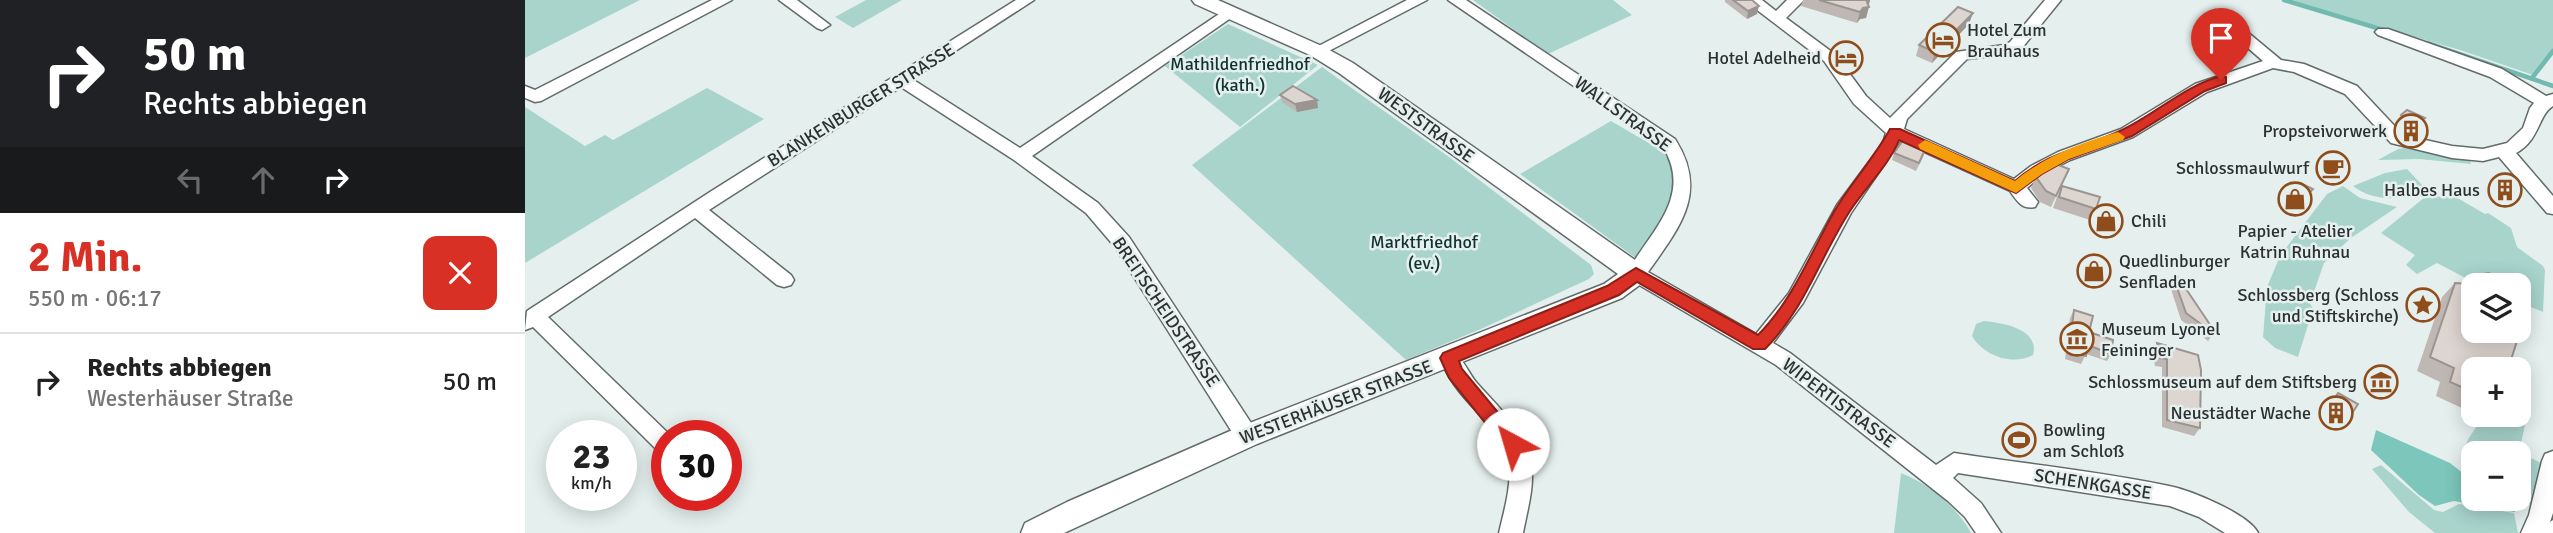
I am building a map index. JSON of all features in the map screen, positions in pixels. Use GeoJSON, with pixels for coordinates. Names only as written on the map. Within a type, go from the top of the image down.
{"type":"FeatureCollection","features":[{"type":"Feature","properties":{"kind":"main road","name":"WESTSTRASSE"},"geometry":{"type":"LineString","coordinates":[[1202,0],[1317,51],[1397,103],[1636,274]]}},
{"type":"Feature","properties":{"kind":"main road","name":"WESTERHÄUSER STRASSE"},"geometry":{"type":"LineString","coordinates":[[1036,533],[1077,511],[1247,436],[1613,291],[1636,274]]}},
{"type":"Feature","properties":{"kind":"street"},"geometry":{"type":"LineString","coordinates":[[525,91],[535,97],[724,0]]}},
{"type":"Feature","properties":{"kind":"street"},"geometry":{"type":"LineString","coordinates":[[787,0],[822,24]]}},
{"type":"Feature","properties":{"kind":"street","name":"BLANKENBURGER STRASSE"},"geometry":{"type":"LineString","coordinates":[[651,431],[530,319],[696,209],[1026,0]]}},
{"type":"Feature","properties":{"kind":"street"},"geometry":{"type":"LineString","coordinates":[[1317,51],[1419,0]]}},
{"type":"Feature","properties":{"kind":"street","name":"WALLSTRASSE"},"geometry":{"type":"LineString","coordinates":[[1456,0],[1669,143],[1678,153],[1685,177],[1680,201],[1668,226],[1636,274]]}},
{"type":"Feature","properties":{"kind":"street"},"geometry":{"type":"LineString","coordinates":[[1752,0],[1830,58],[1860,100],[1895,132],[2016,187],[2029,202]]}},
{"type":"Feature","properties":{"kind":"street"},"geometry":{"type":"LineString","coordinates":[[1777,19],[1796,0]]}},
{"type":"Feature","properties":{"kind":"street"},"geometry":{"type":"LineString","coordinates":[[1759,344],[1774,329],[1796,298],[1843,210],[1891,144],[1899,117],[1959,57],[2013,47],[2053,0]]}},
{"type":"Feature","properties":{"kind":"street"},"geometry":{"type":"LineString","coordinates":[[1020,156],[1230,13]]}},
{"type":"Feature","properties":{"kind":"street"},"geometry":{"type":"LineString","coordinates":[[2223,19],[2275,63],[2298,68],[2351,90],[2388,132],[2400,140],[2469,154],[2504,151],[2522,140],[2531,130],[2538,108],[2549,101],[2496,73],[2383,32]]}},
{"type":"Feature","properties":{"kind":"street"},"geometry":{"type":"LineString","coordinates":[[2016,187],[2037,170],[2064,156],[2127,133],[2201,88],[2275,63]]}},
{"type":"Feature","properties":{"kind":"street","name":"BREITSCHEIDSTRASSE"},"geometry":{"type":"LineString","coordinates":[[901,80],[1020,156],[1091,208],[1122,242],[1247,436]]}},
{"type":"Feature","properties":{"kind":"street"},"geometry":{"type":"LineString","coordinates":[[2504,151],[2553,208]]}},
{"type":"Feature","properties":{"kind":"street"},"geometry":{"type":"LineString","coordinates":[[696,209],[784,280]]}},
{"type":"Feature","properties":{"kind":"street","name":"WIPERTISTRASSE"},"geometry":{"type":"LineString","coordinates":[[1636,274],[1759,344],[1937,478],[1973,510],[1989,533]]}},
{"type":"Feature","properties":{"kind":"street"},"geometry":{"type":"LineString","coordinates":[[1449,358],[1455,373],[1513,444],[1520,461],[1511,533]]}},
{"type":"Feature","properties":{"kind":"street"},"geometry":{"type":"LineString","coordinates":[[2533,533],[2553,461]]}},
{"type":"Feature","properties":{"kind":"street","name":"SCHENKGASSE"},"geometry":{"type":"LineString","coordinates":[[1937,478],[1954,463],[2171,496],[2207,510],[2246,533]]}},
{"type":"Feature","properties":{"kind":"green space"},"geometry":{"type":"Polygon","coordinates":[[[525,0],[640,0],[525,58],[525,0]]]}},
{"type":"Feature","properties":{"kind":"green space"},"geometry":{"type":"Polygon","coordinates":[[[866,0],[902,0],[853,28],[835,17],[866,0]]]}},
{"type":"Feature","properties":{"kind":"green space"},"geometry":{"type":"Polygon","coordinates":[[[1473,0],[1613,0],[1632,15],[1548,54],[1473,0]]]}},
{"type":"Feature","properties":{"kind":"green space"},"geometry":{"type":"Polygon","coordinates":[[[2289,0],[2553,0],[2553,51],[2533,75],[2460,50],[2289,0]]]}},
{"type":"Feature","properties":{"kind":"green space","name":"Mathildenfriedhof (kath.)"},"geometry":{"type":"Polygon","coordinates":[[[1228,24],[1318,65],[1240,127],[1165,66],[1228,24]]]}},
{"type":"Feature","properties":{"kind":"green space","name":"Marktfriedhof (ev.)"},"geometry":{"type":"Polygon","coordinates":[[[1322,67],[1449,157],[1591,265],[1594,274],[1589,279],[1481,329],[1406,360],[1192,165],[1322,67]]]}},
{"type":"Feature","properties":{"kind":"green space"},"geometry":{"type":"Polygon","coordinates":[[[707,88],[764,119],[525,263],[525,107],[585,146],[605,135],[613,140],[707,88]]]}},
{"type":"Feature","properties":{"kind":"green space"},"geometry":{"type":"Polygon","coordinates":[[[1611,121],[1659,149],[1676,166],[1677,191],[1640,261],[1520,174],[1611,121]]]}},
{"type":"Feature","properties":{"kind":"green space"},"geometry":{"type":"Polygon","coordinates":[[[2405,148],[2470,160],[2471,164],[2419,159],[2378,160],[2405,148]]]}},
{"type":"Feature","properties":{"kind":"green space"},"geometry":{"type":"Polygon","coordinates":[[[2407,169],[2423,186],[2409,186],[2400,192],[2404,196],[2377,197],[2353,186],[2385,173],[2407,169]]]}},
{"type":"Feature","properties":{"kind":"green space"},"geometry":{"type":"Polygon","coordinates":[[[2343,186],[2360,198],[2397,207],[2351,238],[2324,263],[2310,303],[2313,309],[2298,357],[2275,348],[2263,337],[2267,287],[2280,256],[2327,194],[2343,186]]]}},
{"type":"Feature","properties":{"kind":"green space"},"geometry":{"type":"Polygon","coordinates":[[[2454,196],[2511,228],[2517,247],[2545,270],[2543,312],[2531,307],[2531,273],[2461,273],[2461,276],[2437,263],[2417,274],[2406,265],[2415,255],[2381,233],[2425,197],[2454,196]]]}},
{"type":"Feature","properties":{"kind":"green space"},"geometry":{"type":"Polygon","coordinates":[[[1984,321],[2010,326],[2026,333],[2034,346],[2033,355],[2008,359],[1991,354],[1972,336],[1976,324],[1984,321]]]}},
{"type":"Feature","properties":{"kind":"green space"},"geometry":{"type":"Polygon","coordinates":[[[2525,427],[2521,441],[2468,441],[2475,429],[2525,427]]]}},
{"type":"Feature","properties":{"kind":"green space"},"geometry":{"type":"Polygon","coordinates":[[[2376,430],[2450,463],[2461,472],[2461,502],[2454,501],[2435,506],[2419,495],[2371,450],[2376,430]]]}},
{"type":"Feature","properties":{"kind":"green space"},"geometry":{"type":"Polygon","coordinates":[[[2531,458],[2541,463],[2531,505],[2531,458]]]}},
{"type":"Feature","properties":{"kind":"green space"},"geometry":{"type":"Polygon","coordinates":[[[2381,465],[2434,510],[2443,512],[2459,504],[2461,511],[2514,513],[2518,533],[2435,533],[2409,512],[2372,469],[2381,465]]]}},
{"type":"Feature","properties":{"kind":"green space"},"geometry":{"type":"Polygon","coordinates":[[[1901,473],[1941,497],[1958,514],[1971,533],[1894,533],[1901,473]]]}},
{"type":"Feature","properties":{"kind":"building"},"geometry":{"type":"Polygon","coordinates":[[[1733,0],[1752,0],[1759,6],[1748,11],[1733,0]]]}},
{"type":"Feature","properties":{"kind":"building"},"geometry":{"type":"Polygon","coordinates":[[[1819,0],[1869,0],[1869,7],[1860,12],[1819,0]]]}},
{"type":"Feature","properties":{"kind":"building"},"geometry":{"type":"Polygon","coordinates":[[[1958,7],[1973,13],[1935,52],[1919,45],[1958,7]]]}},
{"type":"Feature","properties":{"kind":"building"},"geometry":{"type":"Polygon","coordinates":[[[1293,86],[1317,100],[1295,104],[1280,95],[1293,86]]]}},
{"type":"Feature","properties":{"kind":"building"},"geometry":{"type":"Polygon","coordinates":[[[2407,110],[2425,118],[2414,126],[2401,115],[2407,110]]]}},
{"type":"Feature","properties":{"kind":"building"},"geometry":{"type":"Polygon","coordinates":[[[1904,139],[1926,147],[1919,163],[1894,153],[1904,139]]]}},
{"type":"Feature","properties":{"kind":"building"},"geometry":{"type":"Polygon","coordinates":[[[2053,163],[2069,169],[2056,196],[2046,191],[2036,177],[2053,163]]]}},
{"type":"Feature","properties":{"kind":"building"},"geometry":{"type":"Polygon","coordinates":[[[2300,183],[2313,189],[2298,204],[2285,198],[2300,183]]]}},
{"type":"Feature","properties":{"kind":"building"},"geometry":{"type":"Polygon","coordinates":[[[2062,186],[2100,197],[2096,209],[2059,197],[2062,186]]]}},
{"type":"Feature","properties":{"kind":"building"},"geometry":{"type":"Polygon","coordinates":[[[2178,277],[2215,332],[2186,313],[2174,279],[2178,277]]]}},
{"type":"Feature","properties":{"kind":"building"},"geometry":{"type":"Polygon","coordinates":[[[2455,283],[2461,283],[2461,343],[2516,343],[2512,357],[2461,357],[2461,387],[2450,382],[2454,368],[2430,357],[2455,283]]]}},
{"type":"Feature","properties":{"kind":"building"},"geometry":{"type":"Polygon","coordinates":[[[2074,310],[2093,316],[2089,332],[2113,340],[2111,354],[2088,345],[2086,356],[2069,351],[2074,310]]]}},
{"type":"Feature","properties":{"kind":"building"},"geometry":{"type":"Polygon","coordinates":[[[2157,343],[2198,355],[2201,370],[2200,428],[2167,420],[2167,359],[2160,358],[2157,343]]]}},
{"type":"Feature","properties":{"kind":"building"},"geometry":{"type":"Polygon","coordinates":[[[2338,393],[2358,404],[2347,421],[2329,407],[2338,393]]]}},
{"type":"Feature","properties":{"kind":"waterway"},"geometry":{"type":"LineString","coordinates":[[2284,0],[2387,31]]}},
{"type":"Feature","properties":{"kind":"waterway"},"geometry":{"type":"LineString","coordinates":[[2427,43],[2553,86]]}},
{"type":"Feature","properties":{"kind":"waterway"},"geometry":{"type":"LineString","coordinates":[[2532,78],[2553,51]]}},
{"type":"Feature","properties":{"kind":"slow traffic"},"geometry":{"type":"LineString","coordinates":[[1925,145],[2016,187],[2037,170],[2064,156],[2118,137]]}},
{"type":"Feature","properties":{"kind":"place","name":"Hotel Zum Brauhaus"},"geometry":{"type":"Point","coordinates":[1943,40]}},
{"type":"Feature","properties":{"kind":"place","name":"Hotel Adelheid"},"geometry":{"type":"Point","coordinates":[1846,58]}},
{"type":"Feature","properties":{"kind":"place","name":"Propsteivorwerk"},"geometry":{"type":"Point","coordinates":[2411,131]}},
{"type":"Feature","properties":{"kind":"place","name":"Schlossmaulwurf"},"geometry":{"type":"Point","coordinates":[2333,168]}},
{"type":"Feature","properties":{"kind":"place","name":"Halbes Haus"},"geometry":{"type":"Point","coordinates":[2505,190]}},
{"type":"Feature","properties":{"kind":"place","name":"Papier - Atelier Katrin Ruhnau"},"geometry":{"type":"Point","coordinates":[2295,199]}},
{"type":"Feature","properties":{"kind":"place","name":"Chili"},"geometry":{"type":"Point","coordinates":[2106,221]}},
{"type":"Feature","properties":{"kind":"place","name":"Quedlinburger Senfladen"},"geometry":{"type":"Point","coordinates":[2094,271]}},
{"type":"Feature","properties":{"kind":"place","name":"Schlossberg (Schloss und Stiftskirche)"},"geometry":{"type":"Point","coordinates":[2423,305]}},
{"type":"Feature","properties":{"kind":"place","name":"Museum Lyonel Feininger"},"geometry":{"type":"Point","coordinates":[2077,339]}},
{"type":"Feature","properties":{"kind":"place","name":"Schlossmuseum auf dem Stiftsberg"},"geometry":{"type":"Point","coordinates":[2381,382]}},
{"type":"Feature","properties":{"kind":"place","name":"Neustädter Wache"},"geometry":{"type":"Point","coordinates":[2336,413]}},
{"type":"Feature","properties":{"kind":"place","name":"Bowling am Schloß"},"geometry":{"type":"Point","coordinates":[2019,440]}},
{"type":"Feature","properties":{"kind":"route"},"geometry":{"type":"LineString","coordinates":[[1513,444],[1455,373],[1449,358],[1613,291],[1636,274],[1759,344],[1774,329],[1796,298],[1843,210],[1891,144],[1895,132],[2016,187],[2037,170],[2064,156],[2127,133],[2201,88],[2221,80]]}}]}
